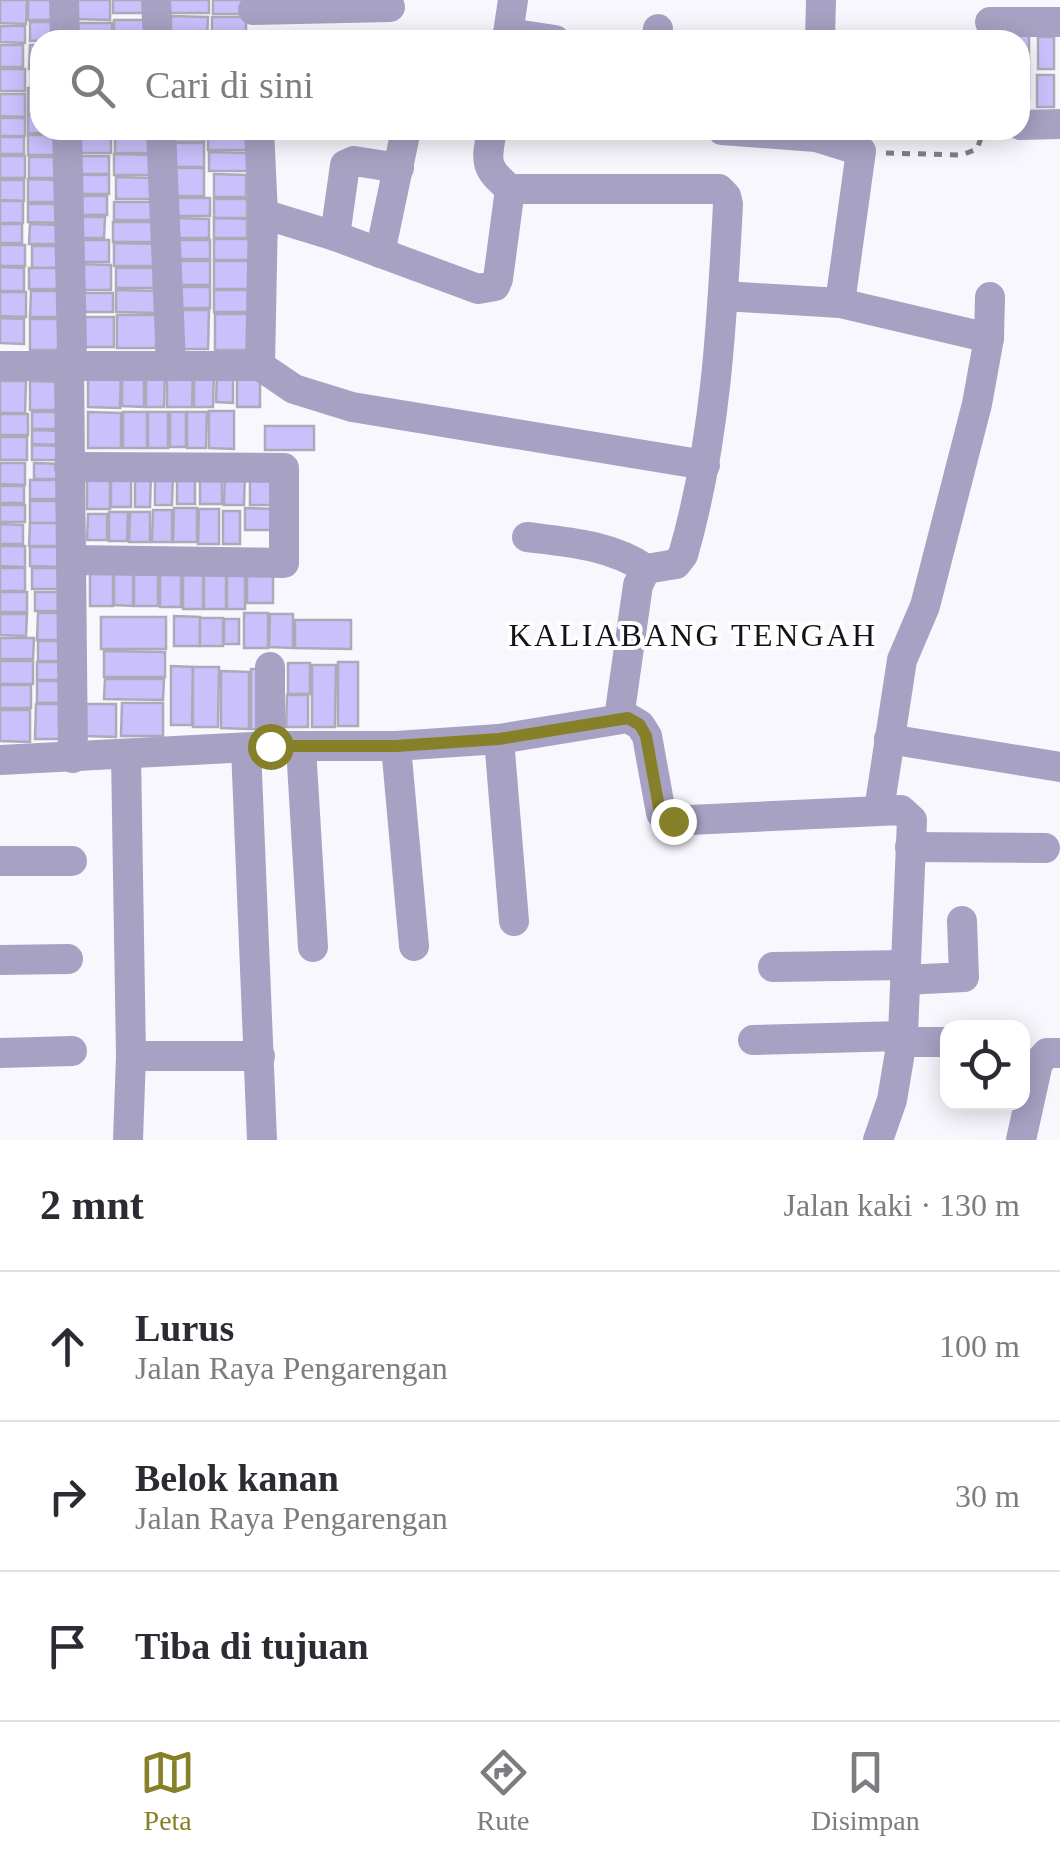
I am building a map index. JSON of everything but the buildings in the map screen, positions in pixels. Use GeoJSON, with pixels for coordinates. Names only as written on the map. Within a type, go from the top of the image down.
{"type":"FeatureCollection","features":[{"type":"Feature","properties":{"kind":"street"},"geometry":{"type":"LineString","coordinates":[[64,0],[65,30]]}},
{"type":"Feature","properties":{"kind":"street"},"geometry":{"type":"LineString","coordinates":[[156,0],[158,30]]}},
{"type":"Feature","properties":{"kind":"street"},"geometry":{"type":"LineString","coordinates":[[508,30],[513,0]]}},
{"type":"Feature","properties":{"kind":"street"},"geometry":{"type":"LineString","coordinates":[[820,30],[821,0]]}},
{"type":"Feature","properties":{"kind":"street"},"geometry":{"type":"LineString","coordinates":[[253,17],[390,7]]}},
{"type":"Feature","properties":{"kind":"street"},"geometry":{"type":"LineString","coordinates":[[990,21],[1060,22]]}},
{"type":"Feature","properties":{"kind":"street"},"geometry":{"type":"LineString","coordinates":[[1030,125],[1060,124]]}},
{"type":"Feature","properties":{"kind":"street"},"geometry":{"type":"LineString","coordinates":[[67,140],[73,758]]}},
{"type":"Feature","properties":{"kind":"street"},"geometry":{"type":"LineString","coordinates":[[161,140],[171,364]]}},
{"type":"Feature","properties":{"kind":"street"},"geometry":{"type":"LineString","coordinates":[[259,140],[263,214],[260,366]]}},
{"type":"Feature","properties":{"kind":"street"},"geometry":{"type":"LineString","coordinates":[[380,253],[404,140]]}},
{"type":"Feature","properties":{"kind":"street"},"geometry":{"type":"LineString","coordinates":[[490,140],[486,160],[492,174],[510,189],[719,189],[728,204],[724,296],[705,464],[683,555],[676,564],[646,570],[622,556],[581,543],[527,538]]}},
{"type":"Feature","properties":{"kind":"street"},"geometry":{"type":"LineString","coordinates":[[832,140],[861,151],[840,303]]}},
{"type":"Feature","properties":{"kind":"street"},"geometry":{"type":"LineString","coordinates":[[335,236],[345,165],[354,161],[399,168]]}},
{"type":"Feature","properties":{"kind":"street"},"geometry":{"type":"LineString","coordinates":[[263,214],[478,289],[488,289],[498,279],[510,189]]}},
{"type":"Feature","properties":{"kind":"street"},"geometry":{"type":"LineString","coordinates":[[724,296],[840,303],[988,338]]}},
{"type":"Feature","properties":{"kind":"street"},"geometry":{"type":"LineString","coordinates":[[879,810],[902,660],[925,606],[978,404],[990,297]]}},
{"type":"Feature","properties":{"kind":"street"},"geometry":{"type":"LineString","coordinates":[[0,366],[260,366],[294,389],[352,407],[705,464]]}},
{"type":"Feature","properties":{"kind":"street"},"geometry":{"type":"LineString","coordinates":[[70,467],[284,468],[284,563],[72,560]]}},
{"type":"Feature","properties":{"kind":"street"},"geometry":{"type":"LineString","coordinates":[[619,718],[638,585],[646,570]]}},
{"type":"Feature","properties":{"kind":"street"},"geometry":{"type":"LineString","coordinates":[[262,1140],[258,747],[270,667]]}},
{"type":"Feature","properties":{"kind":"street"},"geometry":{"type":"LineString","coordinates":[[0,760],[258,747],[396,746],[499,739],[628,718],[640,725],[646,736],[660,813],[668,821],[901,810],[912,820],[902,1039],[892,1100],[878,1140]]}},
{"type":"Feature","properties":{"kind":"street"},"geometry":{"type":"LineString","coordinates":[[499,739],[514,921]]}},
{"type":"Feature","properties":{"kind":"street"},"geometry":{"type":"LineString","coordinates":[[889,739],[1060,767]]}},
{"type":"Feature","properties":{"kind":"street"},"geometry":{"type":"LineString","coordinates":[[396,746],[414,946]]}},
{"type":"Feature","properties":{"kind":"street"},"geometry":{"type":"LineString","coordinates":[[301,747],[313,947]]}},
{"type":"Feature","properties":{"kind":"street"},"geometry":{"type":"LineString","coordinates":[[126,755],[131,1056],[128,1140]]}},
{"type":"Feature","properties":{"kind":"street"},"geometry":{"type":"LineString","coordinates":[[910,847],[1044,848]]}},
{"type":"Feature","properties":{"kind":"street"},"geometry":{"type":"LineString","coordinates":[[0,861],[72,861]]}},
{"type":"Feature","properties":{"kind":"street"},"geometry":{"type":"LineString","coordinates":[[773,967],[964,978],[962,921]]}},
{"type":"Feature","properties":{"kind":"street"},"geometry":{"type":"LineString","coordinates":[[0,960],[68,958]]}},
{"type":"Feature","properties":{"kind":"street"},"geometry":{"type":"LineString","coordinates":[[753,1040],[940,1041]]}},
{"type":"Feature","properties":{"kind":"street"},"geometry":{"type":"LineString","coordinates":[[0,1053],[72,1052]]}},
{"type":"Feature","properties":{"kind":"street"},"geometry":{"type":"LineString","coordinates":[[1022,1140],[1038,1063],[1048,1053],[1060,1053]]}},
{"type":"Feature","properties":{"kind":"street"},"geometry":{"type":"LineString","coordinates":[[131,1056],[260,1056]]}},
{"type":"Feature","properties":{"kind":"path"},"geometry":{"type":"LineString","coordinates":[[861,151],[962,154],[977,149],[980,140]]}},
{"type":"Feature","properties":{"kind":"district","name":"KALIABANG TENGAH"},"geometry":{"type":"Point","coordinates":[693,635]}},
{"type":"Feature","properties":{"kind":"route"},"geometry":{"type":"LineString","coordinates":[[270,746],[396,746],[499,739],[628,718],[640,725],[646,736],[660,813],[673,821]]}}]}
